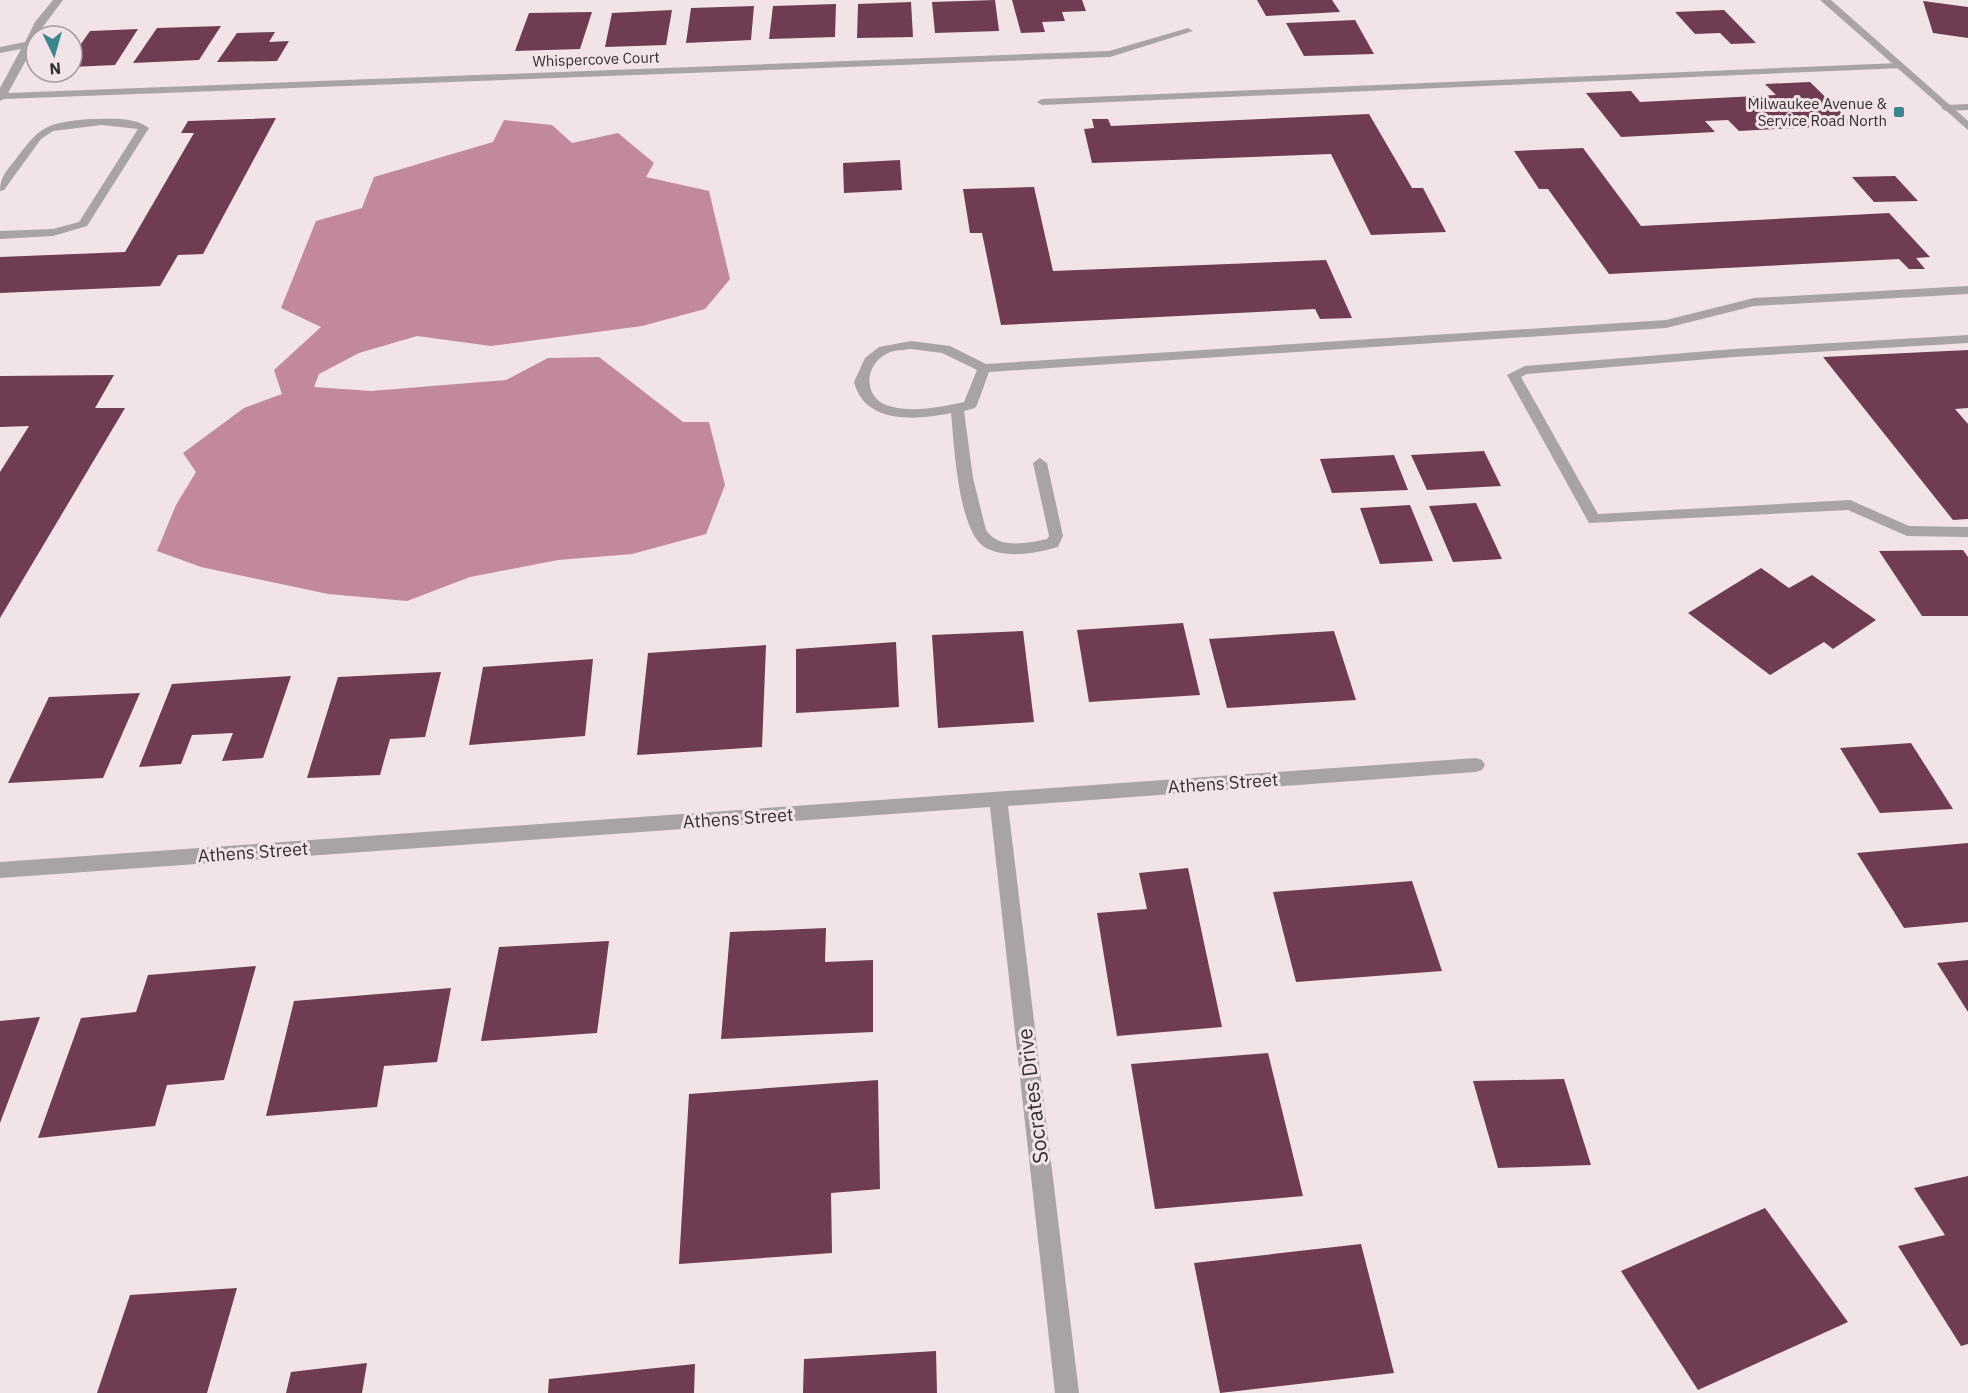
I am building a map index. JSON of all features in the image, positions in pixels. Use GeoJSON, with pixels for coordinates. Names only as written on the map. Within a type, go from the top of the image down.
{"type":"FeatureCollection","features":[{"type":"Feature","properties":{"kind":"street"},"geometry":{"type":"LineString","coordinates":[[39,24],[58,0]]}},
{"type":"Feature","properties":{"kind":"street"},"geometry":{"type":"LineString","coordinates":[[1825,0],[1968,127]]}},
{"type":"Feature","properties":{"kind":"street","name":"Whispercove Court"},"geometry":{"type":"LineString","coordinates":[[1,97],[1110,54],[1188,31]]}},
{"type":"Feature","properties":{"kind":"street"},"geometry":{"type":"LineString","coordinates":[[0,50],[24,45]]}},
{"type":"Feature","properties":{"kind":"street"},"geometry":{"type":"LineString","coordinates":[[1,97],[24,55]]}},
{"type":"Feature","properties":{"kind":"street"},"geometry":{"type":"LineString","coordinates":[[1042,102],[1899,66]]}},
{"type":"Feature","properties":{"kind":"street"},"geometry":{"type":"LineString","coordinates":[[1946,108],[1968,106]]}},
{"type":"Feature","properties":{"kind":"street"},"geometry":{"type":"LineString","coordinates":[[0,188],[37,137],[44,132],[69,125],[126,123],[144,128],[82,224],[69,230],[53,233],[0,236]]}},
{"type":"Feature","properties":{"kind":"street"},"geometry":{"type":"LineString","coordinates":[[984,368],[970,405],[957,408],[906,413],[880,408],[865,396],[861,382],[870,361],[884,350],[911,345],[945,349],[966,357],[984,368],[1666,324],[1754,302],[1968,290]]}},
{"type":"Feature","properties":{"kind":"street"},"geometry":{"type":"LineString","coordinates":[[1968,339],[1734,353],[1526,370],[1514,375],[1594,519],[1850,505],[1907,531],[1968,531]]}},
{"type":"Feature","properties":{"kind":"street"},"geometry":{"type":"LineString","coordinates":[[957,408],[971,506],[978,532],[986,542],[1009,549],[1053,543],[1056,536],[1040,464]]}},
{"type":"Feature","properties":{"kind":"street","name":"Athens Street"},"geometry":{"type":"LineString","coordinates":[[0,870],[1476,765]]}},
{"type":"Feature","properties":{"kind":"street","name":"Socrates Drive"},"geometry":{"type":"LineString","coordinates":[[998,799],[1066,1393]]}},
{"type":"Feature","properties":{"kind":"shaded area"},"geometry":{"type":"Polygon","coordinates":[[[504,120],[552,125],[572,143],[618,133],[654,163],[646,177],[709,191],[730,279],[705,309],[642,326],[491,346],[417,336],[359,353],[319,374],[314,387],[371,391],[506,380],[548,358],[599,357],[683,422],[709,422],[725,485],[706,534],[632,554],[558,560],[470,577],[407,601],[328,594],[201,567],[157,551],[176,505],[196,472],[183,453],[244,408],[282,394],[274,370],[321,327],[281,308],[316,221],[362,208],[374,177],[493,142],[504,120]]]}},
{"type":"Feature","properties":{"kind":"building"},"geometry":{"type":"Polygon","coordinates":[[[995,0],[999,31],[935,33],[932,2],[995,0]]]}},
{"type":"Feature","properties":{"kind":"building"},"geometry":{"type":"Polygon","coordinates":[[[1012,0],[1082,0],[1086,11],[1062,12],[1065,21],[1042,22],[1045,32],[1021,33],[1012,0]]]}},
{"type":"Feature","properties":{"kind":"building"},"geometry":{"type":"Polygon","coordinates":[[[1257,0],[1332,0],[1340,12],[1266,16],[1257,0]]]}},
{"type":"Feature","properties":{"kind":"building"},"geometry":{"type":"Polygon","coordinates":[[[1923,1],[1968,7],[1968,38],[1933,33],[1923,1]]]}},
{"type":"Feature","properties":{"kind":"building"},"geometry":{"type":"Polygon","coordinates":[[[911,2],[913,37],[857,38],[858,4],[911,2]]]}},
{"type":"Feature","properties":{"kind":"building"},"geometry":{"type":"Polygon","coordinates":[[[836,4],[835,37],[769,39],[773,6],[836,4]]]}},
{"type":"Feature","properties":{"kind":"building"},"geometry":{"type":"Polygon","coordinates":[[[754,6],[751,40],[686,43],[691,8],[754,6]]]}},
{"type":"Feature","properties":{"kind":"building"},"geometry":{"type":"Polygon","coordinates":[[[672,10],[666,45],[605,47],[612,13],[672,10]]]}},
{"type":"Feature","properties":{"kind":"building"},"geometry":{"type":"Polygon","coordinates":[[[1724,10],[1756,43],[1731,44],[1720,33],[1695,34],[1675,12],[1724,10]]]}},
{"type":"Feature","properties":{"kind":"building"},"geometry":{"type":"Polygon","coordinates":[[[592,12],[580,49],[515,51],[529,13],[592,12]]]}},
{"type":"Feature","properties":{"kind":"building"},"geometry":{"type":"Polygon","coordinates":[[[1355,20],[1374,54],[1304,56],[1286,23],[1355,20]]]}},
{"type":"Feature","properties":{"kind":"building"},"geometry":{"type":"Polygon","coordinates":[[[221,26],[199,60],[133,63],[157,28],[221,26]]]}},
{"type":"Feature","properties":{"kind":"building"},"geometry":{"type":"Polygon","coordinates":[[[138,29],[115,65],[84,66],[84,40],[90,31],[138,29]]]}},
{"type":"Feature","properties":{"kind":"building"},"geometry":{"type":"Polygon","coordinates":[[[275,32],[269,42],[289,41],[277,61],[217,62],[237,33],[275,32]]]}},
{"type":"Feature","properties":{"kind":"building"},"geometry":{"type":"Polygon","coordinates":[[[1810,82],[1854,125],[1739,131],[1728,120],[1705,121],[1715,132],[1621,137],[1586,93],[1631,91],[1640,102],[1776,95],[1765,84],[1810,82]]]}},
{"type":"Feature","properties":{"kind":"building"},"geometry":{"type":"Polygon","coordinates":[[[1369,114],[1412,188],[1423,188],[1446,232],[1371,235],[1331,154],[1092,163],[1084,129],[1094,128],[1092,119],[1108,119],[1111,126],[1369,114]]]}},
{"type":"Feature","properties":{"kind":"building"},"geometry":{"type":"Polygon","coordinates":[[[276,118],[203,254],[178,255],[160,286],[0,293],[0,257],[125,252],[194,133],[181,133],[188,121],[276,118]]]}},
{"type":"Feature","properties":{"kind":"building"},"geometry":{"type":"Polygon","coordinates":[[[1583,148],[1641,226],[1889,213],[1930,257],[1916,258],[1925,269],[1909,269],[1899,259],[1609,274],[1548,189],[1539,189],[1514,151],[1583,148]]]}},
{"type":"Feature","properties":{"kind":"building"},"geometry":{"type":"Polygon","coordinates":[[[900,160],[902,190],[844,193],[843,163],[900,160]]]}},
{"type":"Feature","properties":{"kind":"building"},"geometry":{"type":"Polygon","coordinates":[[[1895,176],[1918,201],[1874,202],[1852,177],[1895,176]]]}},
{"type":"Feature","properties":{"kind":"building"},"geometry":{"type":"Polygon","coordinates":[[[1034,187],[1053,271],[1326,260],[1352,318],[1320,319],[1315,309],[1001,325],[982,233],[970,233],[963,189],[1034,187]]]}},
{"type":"Feature","properties":{"kind":"building"},"geometry":{"type":"Polygon","coordinates":[[[1968,350],[1968,408],[1955,409],[1968,424],[1968,519],[1953,520],[1823,357],[1968,350]]]}},
{"type":"Feature","properties":{"kind":"building"},"geometry":{"type":"Polygon","coordinates":[[[114,375],[95,408],[125,408],[0,618],[0,472],[29,426],[0,427],[0,376],[114,375]]]}},
{"type":"Feature","properties":{"kind":"building"},"geometry":{"type":"Polygon","coordinates":[[[1484,451],[1501,486],[1427,490],[1411,455],[1484,451]]]}},
{"type":"Feature","properties":{"kind":"building"},"geometry":{"type":"Polygon","coordinates":[[[1394,455],[1408,490],[1332,493],[1320,459],[1394,455]]]}},
{"type":"Feature","properties":{"kind":"building"},"geometry":{"type":"Polygon","coordinates":[[[1476,503],[1502,559],[1453,562],[1429,506],[1476,503]]]}},
{"type":"Feature","properties":{"kind":"building"},"geometry":{"type":"Polygon","coordinates":[[[1410,505],[1433,561],[1380,564],[1360,508],[1410,505]]]}},
{"type":"Feature","properties":{"kind":"building"},"geometry":{"type":"Polygon","coordinates":[[[1963,550],[1968,557],[1968,616],[1922,616],[1879,551],[1963,550]]]}},
{"type":"Feature","properties":{"kind":"building"},"geometry":{"type":"Polygon","coordinates":[[[1761,568],[1789,588],[1812,575],[1876,620],[1833,649],[1824,642],[1770,675],[1688,613],[1761,568]]]}},
{"type":"Feature","properties":{"kind":"building"},"geometry":{"type":"Polygon","coordinates":[[[1183,623],[1200,695],[1089,702],[1077,630],[1183,623]]]}},
{"type":"Feature","properties":{"kind":"building"},"geometry":{"type":"Polygon","coordinates":[[[1023,631],[1034,722],[938,728],[932,635],[1023,631]]]}},
{"type":"Feature","properties":{"kind":"building"},"geometry":{"type":"Polygon","coordinates":[[[1334,631],[1356,700],[1227,708],[1209,639],[1334,631]]]}},
{"type":"Feature","properties":{"kind":"building"},"geometry":{"type":"Polygon","coordinates":[[[896,642],[899,707],[796,713],[796,649],[896,642]]]}},
{"type":"Feature","properties":{"kind":"building"},"geometry":{"type":"Polygon","coordinates":[[[766,645],[762,747],[637,755],[648,653],[766,645]]]}},
{"type":"Feature","properties":{"kind":"building"},"geometry":{"type":"Polygon","coordinates":[[[593,659],[585,736],[469,745],[483,667],[593,659]]]}},
{"type":"Feature","properties":{"kind":"building"},"geometry":{"type":"Polygon","coordinates":[[[441,672],[425,737],[390,739],[380,775],[307,778],[338,677],[441,672]]]}},
{"type":"Feature","properties":{"kind":"building"},"geometry":{"type":"Polygon","coordinates":[[[291,676],[263,758],[222,761],[233,733],[192,735],[181,764],[139,767],[172,684],[291,676]]]}},
{"type":"Feature","properties":{"kind":"building"},"geometry":{"type":"Polygon","coordinates":[[[140,693],[103,778],[8,783],[49,697],[140,693]]]}},
{"type":"Feature","properties":{"kind":"building"},"geometry":{"type":"Polygon","coordinates":[[[1911,743],[1953,809],[1880,813],[1840,748],[1911,743]]]}},
{"type":"Feature","properties":{"kind":"building"},"geometry":{"type":"Polygon","coordinates":[[[1968,843],[1968,922],[1904,928],[1857,853],[1968,843]]]}},
{"type":"Feature","properties":{"kind":"building"},"geometry":{"type":"Polygon","coordinates":[[[1188,868],[1222,1027],[1117,1036],[1097,913],[1147,909],[1139,873],[1188,868]]]}},
{"type":"Feature","properties":{"kind":"building"},"geometry":{"type":"Polygon","coordinates":[[[1412,881],[1442,971],[1296,982],[1273,892],[1412,881]]]}},
{"type":"Feature","properties":{"kind":"building"},"geometry":{"type":"Polygon","coordinates":[[[826,928],[825,962],[873,960],[873,1032],[721,1039],[730,932],[826,928]]]}},
{"type":"Feature","properties":{"kind":"building"},"geometry":{"type":"Polygon","coordinates":[[[609,941],[597,1033],[481,1041],[499,947],[609,941]]]}},
{"type":"Feature","properties":{"kind":"building"},"geometry":{"type":"Polygon","coordinates":[[[1968,960],[1968,1012],[1937,963],[1968,960]]]}},
{"type":"Feature","properties":{"kind":"building"},"geometry":{"type":"Polygon","coordinates":[[[256,966],[224,1080],[167,1085],[155,1126],[38,1138],[81,1018],[136,1012],[148,975],[256,966]]]}},
{"type":"Feature","properties":{"kind":"building"},"geometry":{"type":"Polygon","coordinates":[[[451,988],[437,1062],[384,1066],[377,1107],[266,1116],[294,1001],[451,988]]]}},
{"type":"Feature","properties":{"kind":"building"},"geometry":{"type":"Polygon","coordinates":[[[40,1017],[0,1123],[0,1021],[40,1017]]]}},
{"type":"Feature","properties":{"kind":"building"},"geometry":{"type":"Polygon","coordinates":[[[1268,1053],[1303,1196],[1155,1209],[1131,1064],[1268,1053]]]}},
{"type":"Feature","properties":{"kind":"building"},"geometry":{"type":"Polygon","coordinates":[[[1564,1079],[1591,1165],[1498,1168],[1473,1081],[1564,1079]]]}},
{"type":"Feature","properties":{"kind":"building"},"geometry":{"type":"Polygon","coordinates":[[[878,1080],[880,1189],[831,1193],[832,1253],[679,1264],[689,1094],[878,1080]]]}},
{"type":"Feature","properties":{"kind":"building"},"geometry":{"type":"Polygon","coordinates":[[[1968,1176],[1968,1344],[1961,1346],[1898,1246],[1945,1235],[1914,1188],[1968,1176]]]}},
{"type":"Feature","properties":{"kind":"building"},"geometry":{"type":"Polygon","coordinates":[[[1765,1208],[1848,1322],[1698,1390],[1621,1271],[1765,1208]]]}},
{"type":"Feature","properties":{"kind":"building"},"geometry":{"type":"Polygon","coordinates":[[[1361,1244],[1394,1373],[1220,1393],[1194,1263],[1361,1244]]]}},
{"type":"Feature","properties":{"kind":"building"},"geometry":{"type":"Polygon","coordinates":[[[237,1288],[207,1393],[97,1393],[130,1295],[237,1288]]]}},
{"type":"Feature","properties":{"kind":"building"},"geometry":{"type":"Polygon","coordinates":[[[936,1351],[937,1393],[803,1393],[804,1359],[936,1351]]]}},
{"type":"Feature","properties":{"kind":"building"},"geometry":{"type":"Polygon","coordinates":[[[367,1363],[362,1393],[286,1393],[291,1372],[367,1363]]]}},
{"type":"Feature","properties":{"kind":"building"},"geometry":{"type":"Polygon","coordinates":[[[695,1364],[694,1393],[548,1393],[549,1379],[695,1364]]]}},
{"type":"Feature","properties":{"kind":"place","name":"Milwaukee Avenue & Service Road North"},"geometry":{"type":"Point","coordinates":[1899,112]}}]}
